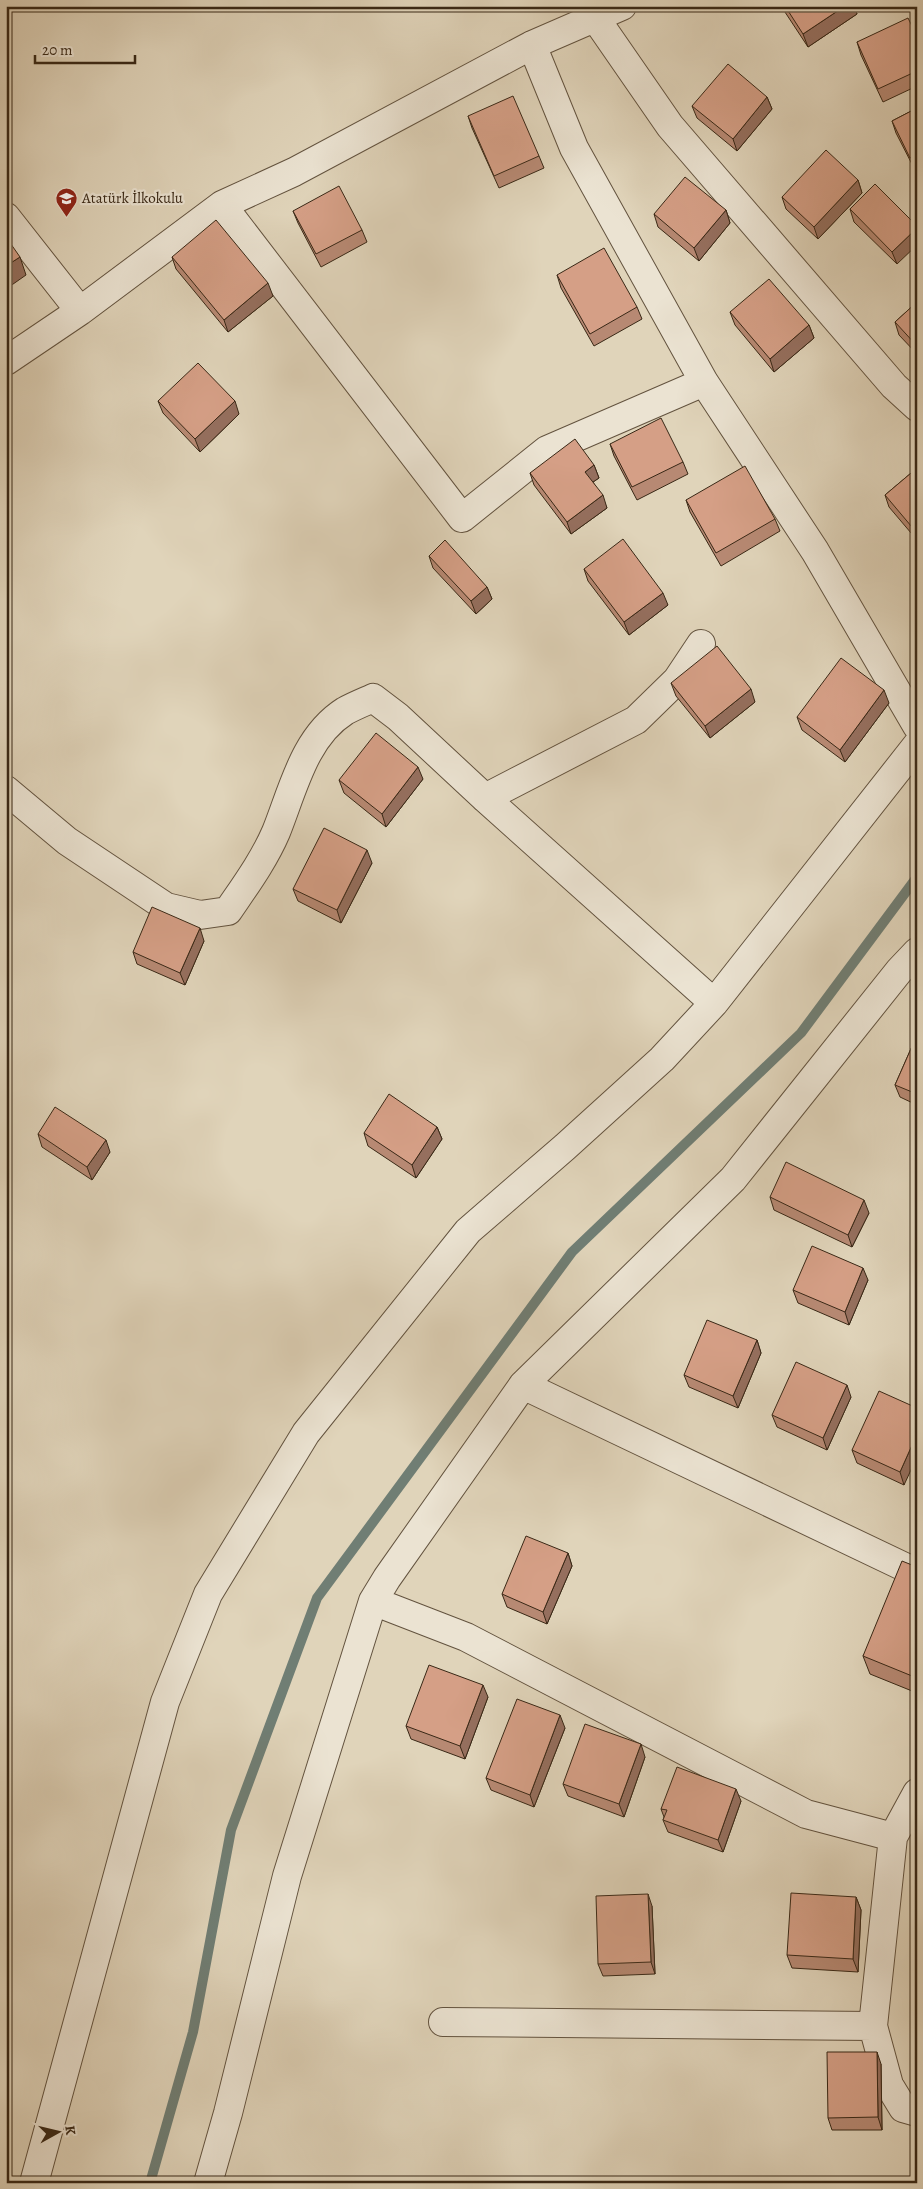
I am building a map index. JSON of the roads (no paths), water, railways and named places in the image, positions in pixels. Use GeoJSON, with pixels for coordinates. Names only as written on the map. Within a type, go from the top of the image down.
{"type":"FeatureCollection","features":[{"type":"Feature","properties":{"kind":"street"},"geometry":{"type":"LineString","coordinates":[[6,361],[80,311],[222,204],[294,172],[594,12],[622,6]]}},
{"type":"Feature","properties":{"kind":"street"},"geometry":{"type":"LineString","coordinates":[[594,12],[670,126],[894,386],[917,407]]}},
{"type":"Feature","properties":{"kind":"street"},"geometry":{"type":"LineString","coordinates":[[532,45],[574,148],[704,382],[815,551],[917,726]]}},
{"type":"Feature","properties":{"kind":"street"},"geometry":{"type":"LineString","coordinates":[[222,204],[462,518],[547,450],[704,382]]}},
{"type":"Feature","properties":{"kind":"street"},"geometry":{"type":"LineString","coordinates":[[6,217],[80,311]]}},
{"type":"Feature","properties":{"kind":"street"},"geometry":{"type":"LineString","coordinates":[[485,798],[636,720],[677,680],[702,644]]}},
{"type":"Feature","properties":{"kind":"street"},"geometry":{"type":"LineString","coordinates":[[6,790],[67,841],[166,907],[200,914],[228,911],[254,872],[275,834],[294,783],[315,740],[345,712],[373,698],[398,717],[485,798],[714,1003]]}},
{"type":"Feature","properties":{"kind":"street"},"geometry":{"type":"LineString","coordinates":[[34,2183],[165,1702],[208,1594],[306,1433],[468,1231],[662,1059],[714,1003],[917,745]]}},
{"type":"Feature","properties":{"kind":"street"},"geometry":{"type":"LineString","coordinates":[[208,2183],[228,2113],[287,1876],[373,1600],[523,1386],[733,1179],[917,952]]}},
{"type":"Feature","properties":{"kind":"street"},"geometry":{"type":"LineString","coordinates":[[523,1386],[917,1573]]}},
{"type":"Feature","properties":{"kind":"street"},"geometry":{"type":"LineString","coordinates":[[373,1600],[466,1637],[806,1814],[894,1837]]}},
{"type":"Feature","properties":{"kind":"street"},"geometry":{"type":"LineString","coordinates":[[917,1793],[894,1837],[873,2026],[889,2084],[903,2108],[917,2112]]}},
{"type":"Feature","properties":{"kind":"street"},"geometry":{"type":"LineString","coordinates":[[443,2022],[873,2026]]}},
{"type":"Feature","properties":{"kind":"waterway"},"geometry":{"type":"LineString","coordinates":[[150,2183],[193,2032],[231,1830],[317,1598],[572,1252],[801,1033],[917,877]]}},
{"type":"Feature","properties":{"kind":"place","name":"Atatürk İlkokulu"},"geometry":{"type":"Point","coordinates":[66,217]}}]}
